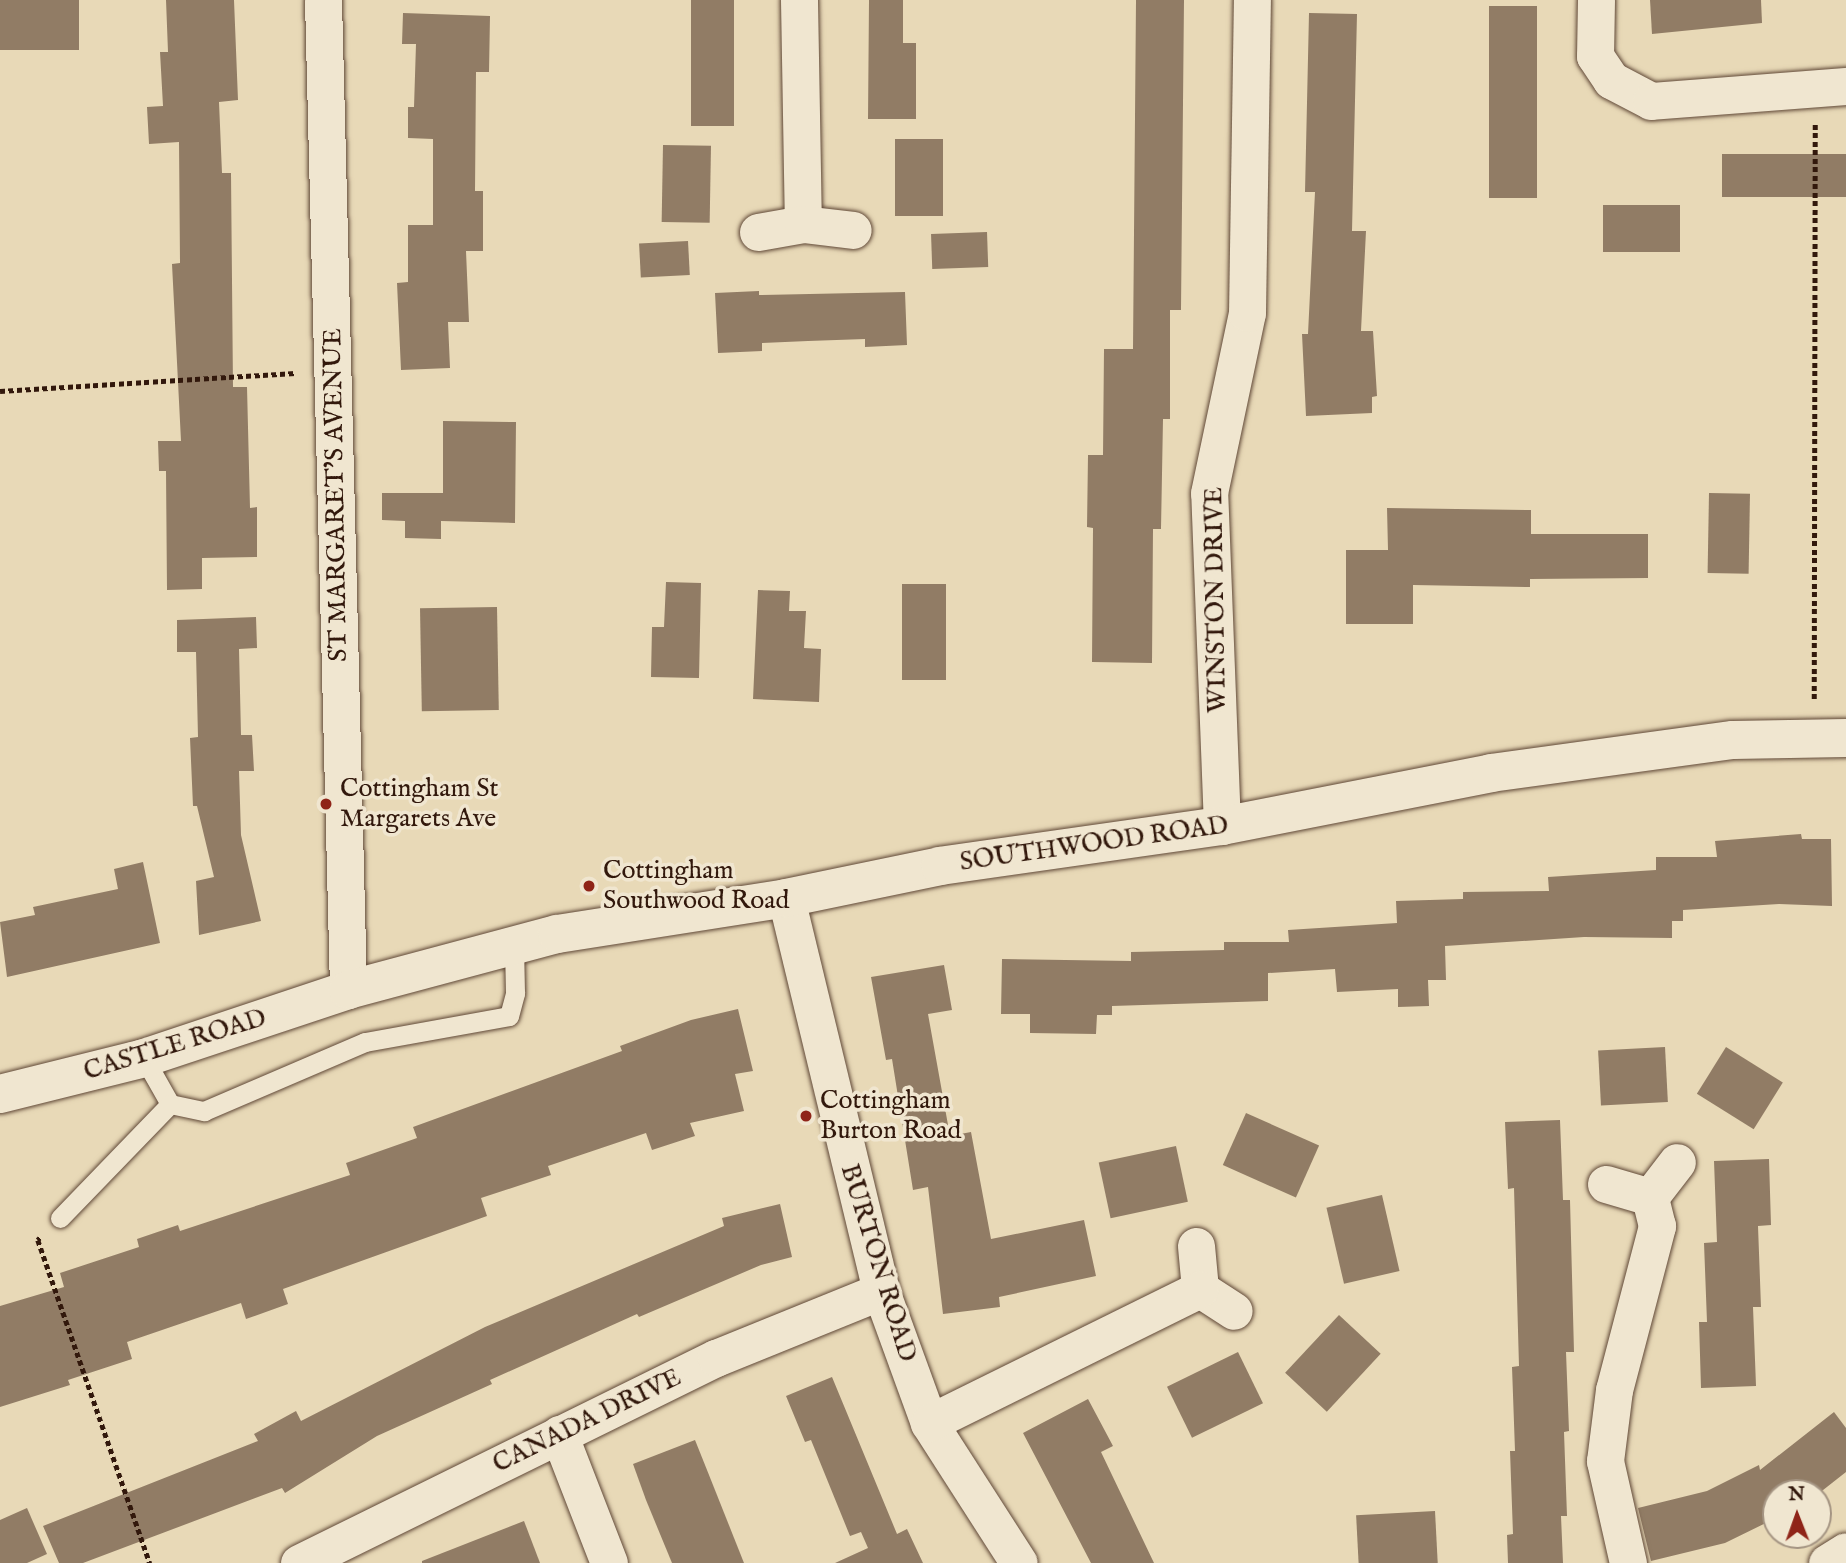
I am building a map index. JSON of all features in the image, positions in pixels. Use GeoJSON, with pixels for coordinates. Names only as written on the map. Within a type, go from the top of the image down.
{"type":"FeatureCollection","features":[{"type":"Feature","properties":{"kind":"street","name":"ST MARGARET'S AVENUE"},"geometry":{"type":"LineString","coordinates":[[323,0],[348,990]]}},
{"type":"Feature","properties":{"kind":"street"},"geometry":{"type":"LineString","coordinates":[[799,0],[803,224]]}},
{"type":"Feature","properties":{"kind":"street","name":"WINSTON DRIVE"},"geometry":{"type":"LineString","coordinates":[[1222,826],[1209,493],[1247,313],[1252,0]]}},
{"type":"Feature","properties":{"kind":"street"},"geometry":{"type":"LineString","coordinates":[[1596,0],[1595,56],[1611,80],[1651,101],[1830,87]]}},
{"type":"Feature","properties":{"kind":"street"},"geometry":{"type":"LineString","coordinates":[[758,232],[803,224],[853,230]]}},
{"type":"Feature","properties":{"kind":"street","name":"SOUTHWOOD ROAD"},"geometry":{"type":"LineString","coordinates":[[348,990],[557,934],[786,898],[940,866],[1222,826],[1491,773],[1733,740],[1830,739]]}},
{"type":"Feature","properties":{"kind":"street","name":"BURTON ROAD"},"geometry":{"type":"LineString","coordinates":[[786,898],[881,1291],[929,1423],[1019,1563]]}},
{"type":"Feature","properties":{"kind":"street","name":"CASTLE ROAD"},"geometry":{"type":"LineString","coordinates":[[0,1094],[145,1058],[348,990]]}},
{"type":"Feature","properties":{"kind":"street"},"geometry":{"type":"LineString","coordinates":[[1650,1197],[1677,1162]]}},
{"type":"Feature","properties":{"kind":"street"},"geometry":{"type":"LineString","coordinates":[[1606,1184],[1650,1197]]}},
{"type":"Feature","properties":{"kind":"street"},"geometry":{"type":"LineString","coordinates":[[1628,1563],[1605,1461],[1614,1390],[1657,1226],[1650,1197]]}},
{"type":"Feature","properties":{"kind":"street"},"geometry":{"type":"LineString","coordinates":[[1196,1246],[1200,1289]]}},
{"type":"Feature","properties":{"kind":"street"},"geometry":{"type":"LineString","coordinates":[[1200,1289],[1234,1311]]}},
{"type":"Feature","properties":{"kind":"street"},"geometry":{"type":"LineString","coordinates":[[929,1423],[1200,1289]]}},
{"type":"Feature","properties":{"kind":"street","name":"CANADA DRIVE"},"geometry":{"type":"LineString","coordinates":[[299,1563],[716,1358],[881,1291]]}},
{"type":"Feature","properties":{"kind":"street"},"geometry":{"type":"LineString","coordinates":[[559,1434],[609,1563]]}},
{"type":"Feature","properties":{"kind":"street"},"geometry":{"type":"LineString","coordinates":[[1827,1563],[1846,1550]]}},
{"type":"Feature","properties":{"kind":"lane"},"geometry":{"type":"LineString","coordinates":[[145,1058],[170,1104],[204,1111],[365,1042],[509,1016],[515,993],[514,946]]}},
{"type":"Feature","properties":{"kind":"lane"},"geometry":{"type":"LineString","coordinates":[[60,1218],[170,1104]]}},
{"type":"Feature","properties":{"kind":"path"},"geometry":{"type":"LineString","coordinates":[[1830,87],[1830,739]]}},
{"type":"Feature","properties":{"kind":"path"},"geometry":{"type":"LineString","coordinates":[[0,391],[281,372],[334,376]]}},
{"type":"Feature","properties":{"kind":"path"},"geometry":{"type":"LineString","coordinates":[[60,1218],[38,1240],[150,1563]]}},
{"type":"Feature","properties":{"kind":"building"},"geometry":{"type":"Polygon","coordinates":[[[0,0],[79,0],[79,50],[0,50],[0,0]]]}},
{"type":"Feature","properties":{"kind":"building"},"geometry":{"type":"Polygon","coordinates":[[[166,0],[234,0],[238,100],[219,102],[222,173],[231,173],[233,387],[247,387],[250,508],[257,507],[257,557],[202,558],[202,589],[167,590],[166,471],[159,471],[158,441],[181,441],[172,264],[180,263],[179,142],[149,144],[147,107],[163,106],[160,52],[168,52],[166,0]]]}},
{"type":"Feature","properties":{"kind":"building"},"geometry":{"type":"Polygon","coordinates":[[[691,0],[734,0],[734,126],[691,126],[691,0]]]}},
{"type":"Feature","properties":{"kind":"building"},"geometry":{"type":"Polygon","coordinates":[[[869,0],[903,0],[903,43],[916,43],[916,119],[868,119],[869,0]]]}},
{"type":"Feature","properties":{"kind":"building"},"geometry":{"type":"Polygon","coordinates":[[[1136,0],[1184,0],[1181,310],[1170,310],[1170,419],[1163,419],[1161,529],[1153,529],[1152,663],[1092,662],[1093,528],[1087,527],[1088,455],[1103,455],[1104,349],[1133,349],[1136,0]]]}},
{"type":"Feature","properties":{"kind":"building"},"geometry":{"type":"Polygon","coordinates":[[[1650,0],[1761,0],[1762,23],[1652,34],[1650,0]]]}},
{"type":"Feature","properties":{"kind":"building"},"geometry":{"type":"Polygon","coordinates":[[[1489,6],[1537,6],[1537,198],[1489,198],[1489,6]]]}},
{"type":"Feature","properties":{"kind":"building"},"geometry":{"type":"Polygon","coordinates":[[[403,13],[490,16],[489,72],[476,72],[475,191],[483,191],[483,251],[466,251],[469,322],[448,322],[450,368],[401,370],[397,283],[408,282],[408,225],[433,225],[433,139],[408,138],[408,107],[414,107],[416,44],[402,44],[403,13]]]}},
{"type":"Feature","properties":{"kind":"building"},"geometry":{"type":"Polygon","coordinates":[[[1309,13],[1357,14],[1352,231],[1366,231],[1361,331],[1373,331],[1377,396],[1372,397],[1372,413],[1306,416],[1302,334],[1308,334],[1315,192],[1305,192],[1309,13]]]}},
{"type":"Feature","properties":{"kind":"building"},"geometry":{"type":"Polygon","coordinates":[[[895,139],[943,139],[943,216],[895,216],[895,139]]]}},
{"type":"Feature","properties":{"kind":"building"},"geometry":{"type":"Polygon","coordinates":[[[663,145],[711,146],[710,223],[662,222],[663,145]]]}},
{"type":"Feature","properties":{"kind":"building"},"geometry":{"type":"Polygon","coordinates":[[[1722,154],[1846,154],[1846,197],[1722,197],[1722,154]]]}},
{"type":"Feature","properties":{"kind":"building"},"geometry":{"type":"Polygon","coordinates":[[[1603,205],[1680,205],[1680,252],[1603,252],[1603,205]]]}},
{"type":"Feature","properties":{"kind":"building"},"geometry":{"type":"Polygon","coordinates":[[[987,232],[988,267],[932,269],[931,234],[987,232]]]}},
{"type":"Feature","properties":{"kind":"building"},"geometry":{"type":"Polygon","coordinates":[[[688,241],[690,275],[641,278],[639,244],[688,241]]]}},
{"type":"Feature","properties":{"kind":"building"},"geometry":{"type":"Polygon","coordinates":[[[759,291],[759,295],[905,292],[907,345],[865,347],[865,339],[808,341],[762,343],[762,351],[718,353],[715,293],[759,291]]]}},
{"type":"Feature","properties":{"kind":"building"},"geometry":{"type":"Polygon","coordinates":[[[443,421],[516,422],[515,523],[441,521],[441,539],[405,538],[405,521],[382,520],[382,493],[443,493],[443,421]]]}},
{"type":"Feature","properties":{"kind":"building"},"geometry":{"type":"Polygon","coordinates":[[[1709,493],[1750,494],[1749,574],[1708,573],[1709,493]]]}},
{"type":"Feature","properties":{"kind":"building"},"geometry":{"type":"Polygon","coordinates":[[[1387,508],[1531,510],[1531,534],[1648,534],[1648,578],[1530,579],[1530,587],[1413,585],[1413,624],[1346,624],[1346,550],[1388,550],[1387,508]]]}},
{"type":"Feature","properties":{"kind":"building"},"geometry":{"type":"Polygon","coordinates":[[[666,582],[701,583],[699,678],[651,677],[652,627],[664,627],[666,582]]]}},
{"type":"Feature","properties":{"kind":"building"},"geometry":{"type":"Polygon","coordinates":[[[902,584],[946,584],[946,680],[902,680],[902,584]]]}},
{"type":"Feature","properties":{"kind":"building"},"geometry":{"type":"Polygon","coordinates":[[[758,590],[790,591],[789,611],[806,611],[804,648],[821,649],[819,702],[753,699],[758,590]]]}},
{"type":"Feature","properties":{"kind":"building"},"geometry":{"type":"Polygon","coordinates":[[[497,607],[499,710],[422,711],[420,608],[497,607]]]}},
{"type":"Feature","properties":{"kind":"building"},"geometry":{"type":"Polygon","coordinates":[[[256,617],[257,648],[239,649],[241,735],[252,735],[254,771],[239,771],[241,835],[261,921],[199,935],[196,881],[214,877],[197,806],[193,806],[190,738],[198,737],[196,652],[177,652],[177,620],[256,617]]]}},
{"type":"Feature","properties":{"kind":"building"},"geometry":{"type":"Polygon","coordinates":[[[1801,834],[1802,839],[1831,839],[1832,906],[1779,904],[1683,910],[1683,921],[1672,921],[1672,938],[1584,937],[1445,946],[1446,980],[1428,980],[1429,1006],[1398,1007],[1398,989],[1337,992],[1335,969],[1268,973],[1268,1001],[1112,1006],[1112,1015],[1097,1015],[1096,1034],[1030,1033],[1030,1014],[1001,1014],[1002,959],[1131,961],[1131,952],[1224,950],[1224,942],[1289,942],[1288,930],[1397,923],[1396,901],[1463,899],[1463,892],[1549,891],[1548,877],[1656,870],[1656,857],[1717,857],[1715,841],[1801,834]]]}},
{"type":"Feature","properties":{"kind":"building"},"geometry":{"type":"Polygon","coordinates":[[[143,862],[160,943],[7,977],[0,922],[35,915],[33,907],[118,889],[114,869],[143,862]]]}},
{"type":"Feature","properties":{"kind":"building"},"geometry":{"type":"Polygon","coordinates":[[[944,965],[952,1010],[928,1014],[950,1136],[971,1132],[991,1239],[1084,1220],[1096,1276],[999,1297],[1000,1307],[943,1314],[928,1187],[913,1190],[892,1059],[886,1060],[871,977],[944,965]]]}},
{"type":"Feature","properties":{"kind":"building"},"geometry":{"type":"Polygon","coordinates":[[[738,1009],[753,1071],[735,1074],[744,1111],[690,1123],[695,1136],[652,1150],[646,1133],[548,1166],[551,1175],[481,1198],[487,1216],[283,1289],[288,1304],[246,1319],[241,1303],[127,1342],[132,1359],[68,1380],[70,1385],[0,1407],[0,1306],[64,1287],[60,1273],[139,1247],[137,1239],[178,1225],[180,1231],[350,1175],[346,1163],[417,1138],[413,1127],[622,1051],[620,1046],[691,1020],[738,1009]]]}},
{"type":"Feature","properties":{"kind":"building"},"geometry":{"type":"Polygon","coordinates":[[[1665,1047],[1668,1102],[1601,1105],[1598,1051],[1665,1047]]]}},
{"type":"Feature","properties":{"kind":"building"},"geometry":{"type":"Polygon","coordinates":[[[1726,1047],[1783,1083],[1754,1129],[1697,1094],[1726,1047]]]}},
{"type":"Feature","properties":{"kind":"building"},"geometry":{"type":"Polygon","coordinates":[[[1246,1113],[1319,1146],[1296,1198],[1223,1165],[1246,1113]]]}},
{"type":"Feature","properties":{"kind":"building"},"geometry":{"type":"Polygon","coordinates":[[[1560,1120],[1563,1200],[1570,1200],[1574,1352],[1566,1352],[1569,1431],[1564,1432],[1567,1516],[1561,1516],[1563,1563],[1508,1563],[1507,1535],[1513,1534],[1510,1451],[1515,1451],[1512,1367],[1519,1366],[1514,1188],[1508,1189],[1505,1122],[1560,1120]]]}},
{"type":"Feature","properties":{"kind":"building"},"geometry":{"type":"Polygon","coordinates":[[[1176,1146],[1188,1202],[1111,1218],[1099,1162],[1176,1146]]]}},
{"type":"Feature","properties":{"kind":"building"},"geometry":{"type":"Polygon","coordinates":[[[1769,1159],[1771,1225],[1758,1226],[1761,1307],[1753,1307],[1756,1386],[1701,1388],[1699,1322],[1707,1322],[1704,1243],[1717,1242],[1714,1161],[1769,1159]]]}},
{"type":"Feature","properties":{"kind":"building"},"geometry":{"type":"Polygon","coordinates":[[[1382,1195],[1400,1271],[1344,1284],[1326,1208],[1382,1195]]]}},
{"type":"Feature","properties":{"kind":"building"},"geometry":{"type":"Polygon","coordinates":[[[780,1204],[792,1257],[761,1265],[639,1317],[637,1314],[490,1380],[492,1384],[377,1436],[285,1493],[282,1488],[83,1563],[59,1563],[43,1526],[258,1441],[254,1434],[296,1411],[301,1421],[485,1327],[724,1226],[722,1218],[780,1204]]]}},
{"type":"Feature","properties":{"kind":"building"},"geometry":{"type":"Polygon","coordinates":[[[1339,1315],[1381,1354],[1327,1412],[1285,1373],[1339,1315]]]}},
{"type":"Feature","properties":{"kind":"building"},"geometry":{"type":"Polygon","coordinates":[[[1238,1352],[1263,1403],[1192,1438],[1167,1387],[1238,1352]]]}},
{"type":"Feature","properties":{"kind":"building"},"geometry":{"type":"Polygon","coordinates":[[[832,1377],[897,1534],[907,1529],[923,1563],[835,1563],[868,1548],[861,1532],[850,1536],[811,1440],[805,1442],[786,1396],[832,1377]]]}},
{"type":"Feature","properties":{"kind":"building"},"geometry":{"type":"Polygon","coordinates":[[[1088,1399],[1113,1446],[1101,1452],[1154,1563],[1091,1563],[1023,1433],[1088,1399]]]}},
{"type":"Feature","properties":{"kind":"building"},"geometry":{"type":"Polygon","coordinates":[[[1834,1412],[1846,1428],[1846,1472],[1832,1483],[1832,1479],[1762,1479],[1762,1525],[1725,1543],[1651,1561],[1638,1508],[1707,1491],[1759,1465],[1760,1470],[1834,1412]]]}},
{"type":"Feature","properties":{"kind":"building"},"geometry":{"type":"Polygon","coordinates":[[[695,1440],[744,1563],[672,1563],[646,1500],[633,1464],[695,1440]]]}},
{"type":"Feature","properties":{"kind":"building"},"geometry":{"type":"Polygon","coordinates":[[[27,1508],[47,1554],[27,1563],[0,1563],[0,1520],[27,1508]]]}},
{"type":"Feature","properties":{"kind":"building"},"geometry":{"type":"Polygon","coordinates":[[[1435,1511],[1438,1563],[1359,1563],[1356,1515],[1435,1511]]]}},
{"type":"Feature","properties":{"kind":"building"},"geometry":{"type":"Polygon","coordinates":[[[524,1521],[540,1563],[422,1563],[422,1561],[524,1521]]]}},
{"type":"Feature","properties":{"kind":"place","name":"Cottingham St Margarets Ave"},"geometry":{"type":"Point","coordinates":[326,804]}},
{"type":"Feature","properties":{"kind":"place","name":"Cottingham Southwood Road"},"geometry":{"type":"Point","coordinates":[589,886]}},
{"type":"Feature","properties":{"kind":"place","name":"Cottingham Burton Road"},"geometry":{"type":"Point","coordinates":[806,1116]}}]}
